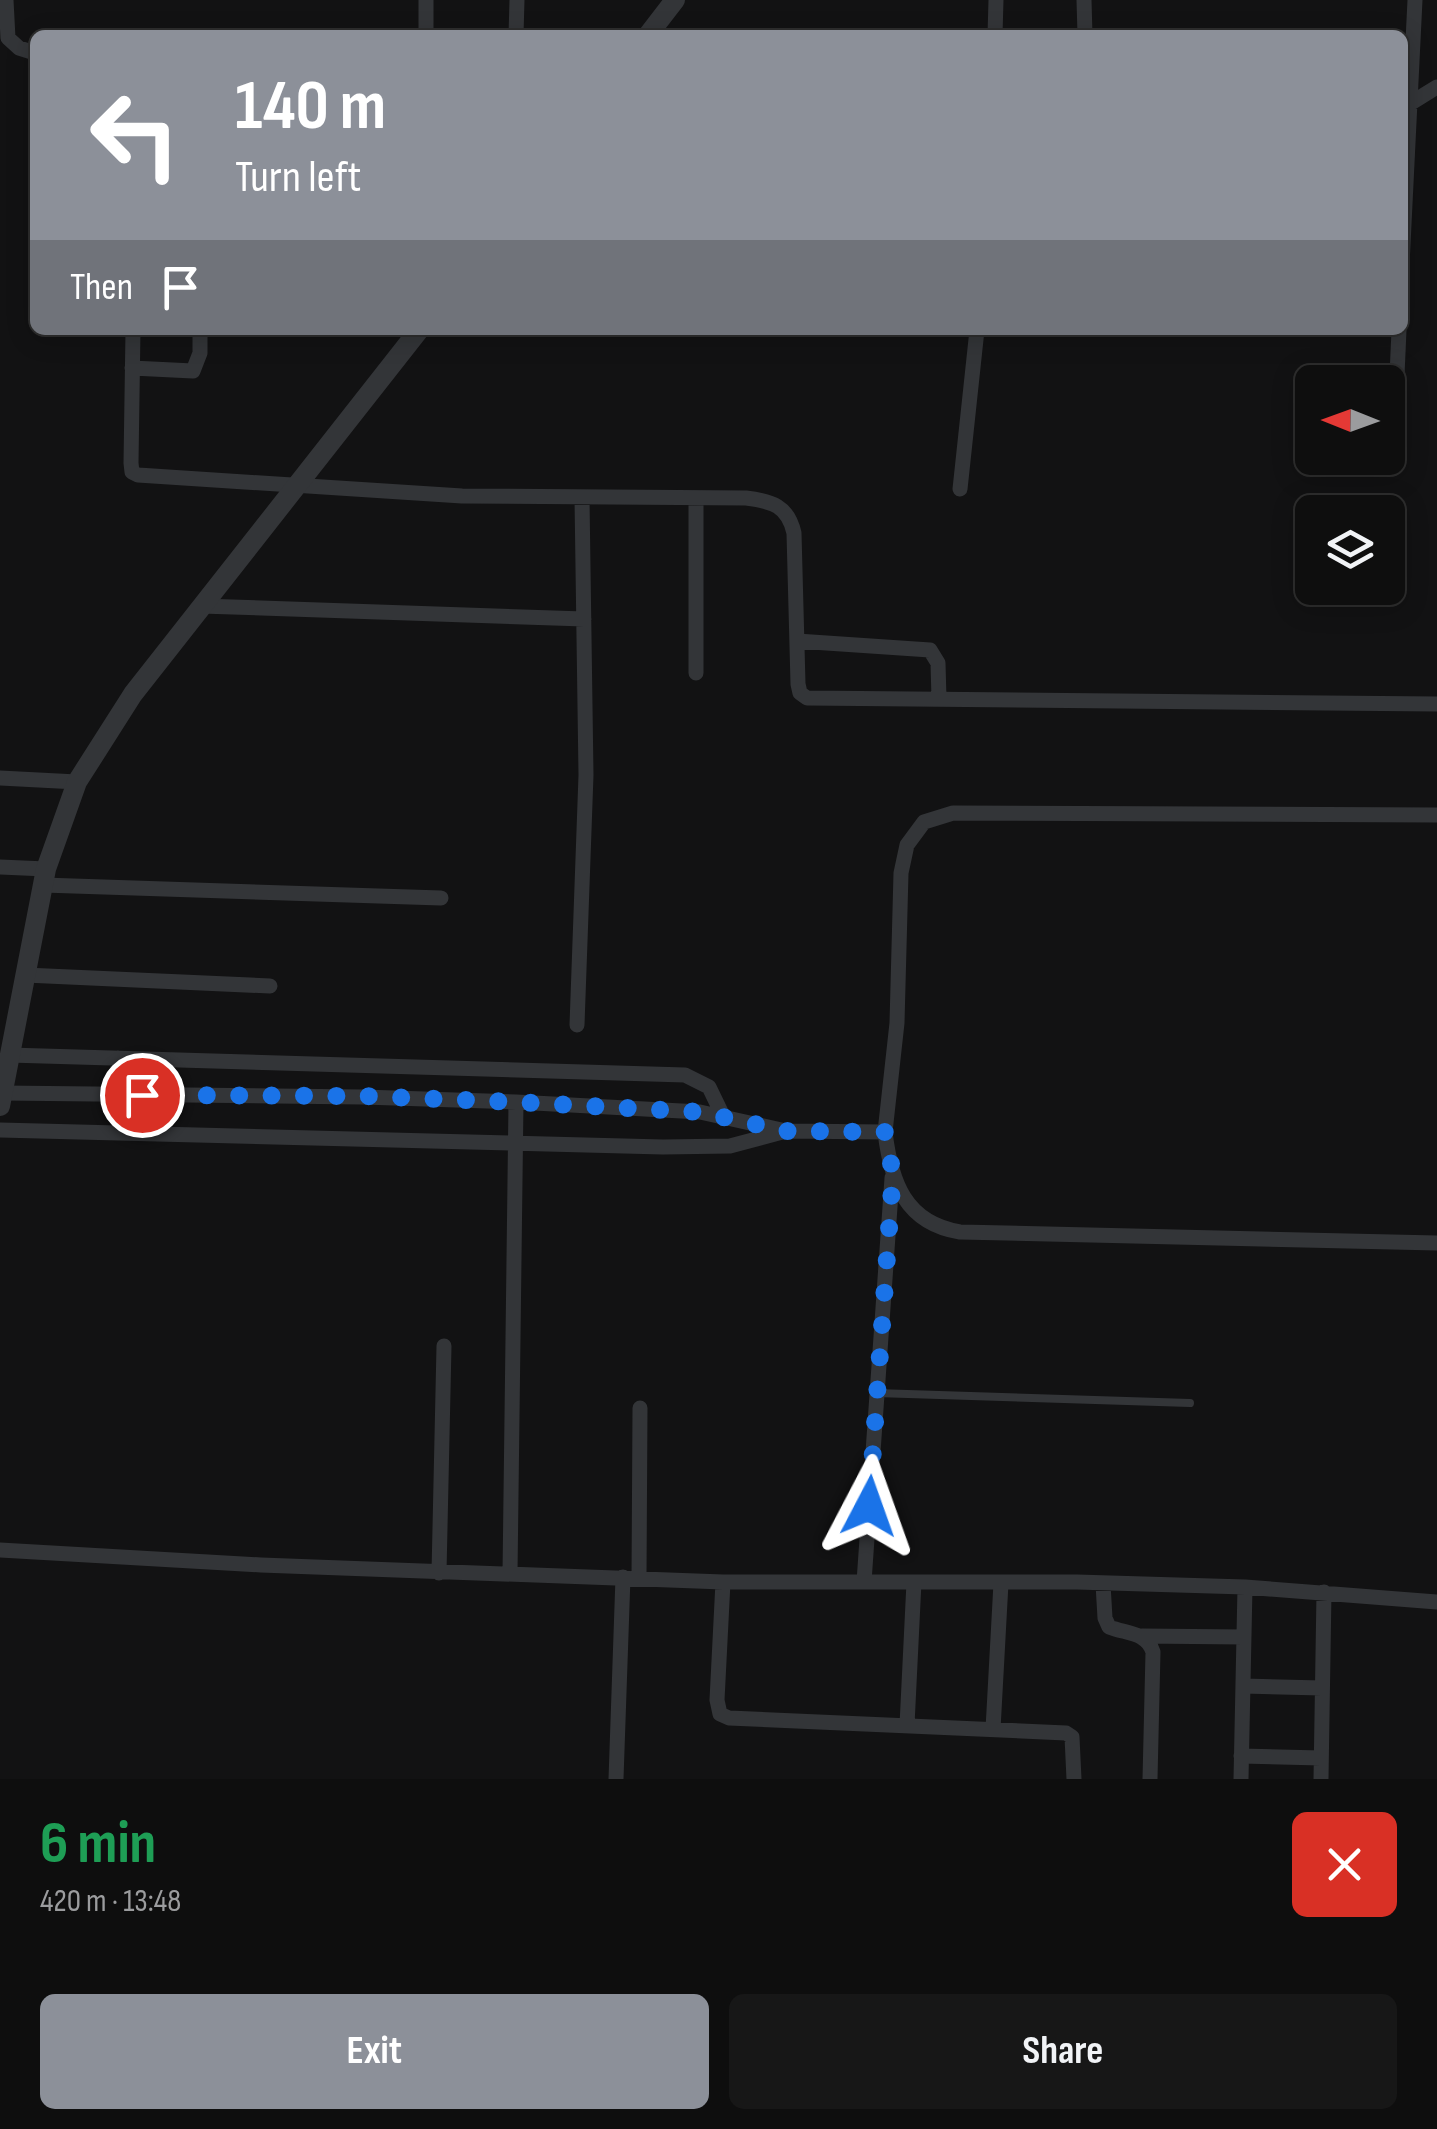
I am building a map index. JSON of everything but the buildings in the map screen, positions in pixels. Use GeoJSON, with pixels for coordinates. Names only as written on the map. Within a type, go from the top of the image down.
{"type":"FeatureCollection","features":[{"type":"Feature","properties":{"kind":"street"},"geometry":{"type":"LineString","coordinates":[[6,0],[8,38],[18,48],[30,51]]}},
{"type":"Feature","properties":{"kind":"street"},"geometry":{"type":"LineString","coordinates":[[426,0],[426,30]]}},
{"type":"Feature","properties":{"kind":"street"},"geometry":{"type":"LineString","coordinates":[[516,30],[517,0]]}},
{"type":"Feature","properties":{"kind":"street"},"geometry":{"type":"LineString","coordinates":[[652,30],[675,0]]}},
{"type":"Feature","properties":{"kind":"street"},"geometry":{"type":"LineString","coordinates":[[995,30],[996,0]]}},
{"type":"Feature","properties":{"kind":"street"},"geometry":{"type":"LineString","coordinates":[[1084,0],[1085,30]]}},
{"type":"Feature","properties":{"kind":"street"},"geometry":{"type":"LineString","coordinates":[[1408,144],[1415,0]]}},
{"type":"Feature","properties":{"kind":"street"},"geometry":{"type":"LineString","coordinates":[[1410,103],[1437,87]]}},
{"type":"Feature","properties":{"kind":"street"},"geometry":{"type":"LineString","coordinates":[[133,335],[132,472],[138,475],[582,498],[767,500],[790,518],[798,684],[800,693],[807,698],[1437,704]]}},
{"type":"Feature","properties":{"kind":"street"},"geometry":{"type":"LineString","coordinates":[[132,368],[193,371],[200,353],[200,335]]}},
{"type":"Feature","properties":{"kind":"street"},"geometry":{"type":"LineString","coordinates":[[3,1081],[45,877],[78,782],[132,694],[415,335]]}},
{"type":"Feature","properties":{"kind":"street"},"geometry":{"type":"LineString","coordinates":[[960,489],[976,335]]}},
{"type":"Feature","properties":{"kind":"street"},"geometry":{"type":"LineString","coordinates":[[1397,365],[1399,335]]}},
{"type":"Feature","properties":{"kind":"street"},"geometry":{"type":"LineString","coordinates":[[578,1025],[586,774],[582,498]]}},
{"type":"Feature","properties":{"kind":"street"},"geometry":{"type":"LineString","coordinates":[[696,498],[696,673]]}},
{"type":"Feature","properties":{"kind":"street"},"geometry":{"type":"LineString","coordinates":[[201,606],[584,618]]}},
{"type":"Feature","properties":{"kind":"street"},"geometry":{"type":"LineString","coordinates":[[797,641],[930,650],[938,663],[939,699]]}},
{"type":"Feature","properties":{"kind":"street"},"geometry":{"type":"LineString","coordinates":[[0,778],[78,782]]}},
{"type":"Feature","properties":{"kind":"street"},"geometry":{"type":"LineString","coordinates":[[864,1582],[893,1174],[885,1132],[896,1023],[901,874],[907,845],[924,822],[952,813],[1437,815]]}},
{"type":"Feature","properties":{"kind":"street"},"geometry":{"type":"LineString","coordinates":[[0,867],[45,877],[441,898]]}},
{"type":"Feature","properties":{"kind":"street"},"geometry":{"type":"LineString","coordinates":[[25,975],[270,986]]}},
{"type":"Feature","properties":{"kind":"street"},"geometry":{"type":"LineString","coordinates":[[3,1081],[118,1058],[685,1075],[710,1087],[724,1116]]}},
{"type":"Feature","properties":{"kind":"street"},"geometry":{"type":"LineString","coordinates":[[118,1058],[118,1095]]}},
{"type":"Feature","properties":{"kind":"street"},"geometry":{"type":"LineString","coordinates":[[3,1081],[118,1095],[363,1096],[700,1112],[786,1131],[885,1132]]}},
{"type":"Feature","properties":{"kind":"street"},"geometry":{"type":"LineString","coordinates":[[510,1574],[516,1102]]}},
{"type":"Feature","properties":{"kind":"street"},"geometry":{"type":"LineString","coordinates":[[0,1130],[730,1146],[786,1131]]}},
{"type":"Feature","properties":{"kind":"street"},"geometry":{"type":"LineString","coordinates":[[893,1174],[919,1216],[937,1228],[960,1232],[1437,1242]]}},
{"type":"Feature","properties":{"kind":"street"},"geometry":{"type":"LineString","coordinates":[[439,1573],[444,1346]]}},
{"type":"Feature","properties":{"kind":"street"},"geometry":{"type":"LineString","coordinates":[[616,1779],[640,1408]]}},
{"type":"Feature","properties":{"kind":"street"},"geometry":{"type":"LineString","coordinates":[[0,1550],[439,1573],[723,1582],[1245,1587],[1437,1602]]}},
{"type":"Feature","properties":{"kind":"street"},"geometry":{"type":"LineString","coordinates":[[723,1582],[717,1708],[720,1714],[729,1718],[1058,1732],[1072,1737],[1074,1779]]}},
{"type":"Feature","properties":{"kind":"street"},"geometry":{"type":"LineString","coordinates":[[907,1725],[914,1582]]}},
{"type":"Feature","properties":{"kind":"street"},"geometry":{"type":"LineString","coordinates":[[994,1729],[1001,1582]]}},
{"type":"Feature","properties":{"kind":"street"},"geometry":{"type":"LineString","coordinates":[[1104,1584],[1104,1618],[1109,1627],[1142,1636],[1244,1637]]}},
{"type":"Feature","properties":{"kind":"street"},"geometry":{"type":"LineString","coordinates":[[1240,1779],[1245,1587]]}},
{"type":"Feature","properties":{"kind":"street"},"geometry":{"type":"LineString","coordinates":[[1321,1779],[1324,1592]]}},
{"type":"Feature","properties":{"kind":"street"},"geometry":{"type":"LineString","coordinates":[[1142,1636],[1150,1642],[1153,1652],[1150,1779]]}},
{"type":"Feature","properties":{"kind":"street"},"geometry":{"type":"LineString","coordinates":[[1243,1686],[1322,1688]]}},
{"type":"Feature","properties":{"kind":"street"},"geometry":{"type":"LineString","coordinates":[[1241,1756],[1321,1758]]}},
{"type":"Feature","properties":{"kind":"lane"},"geometry":{"type":"LineString","coordinates":[[876,1393],[1190,1402]]}},
{"type":"Feature","properties":{"kind":"route"},"geometry":{"type":"LineString","coordinates":[[142,1095],[363,1096],[516,1102],[700,1112],[786,1131],[885,1132],[893,1174],[869,1506]]}}]}
